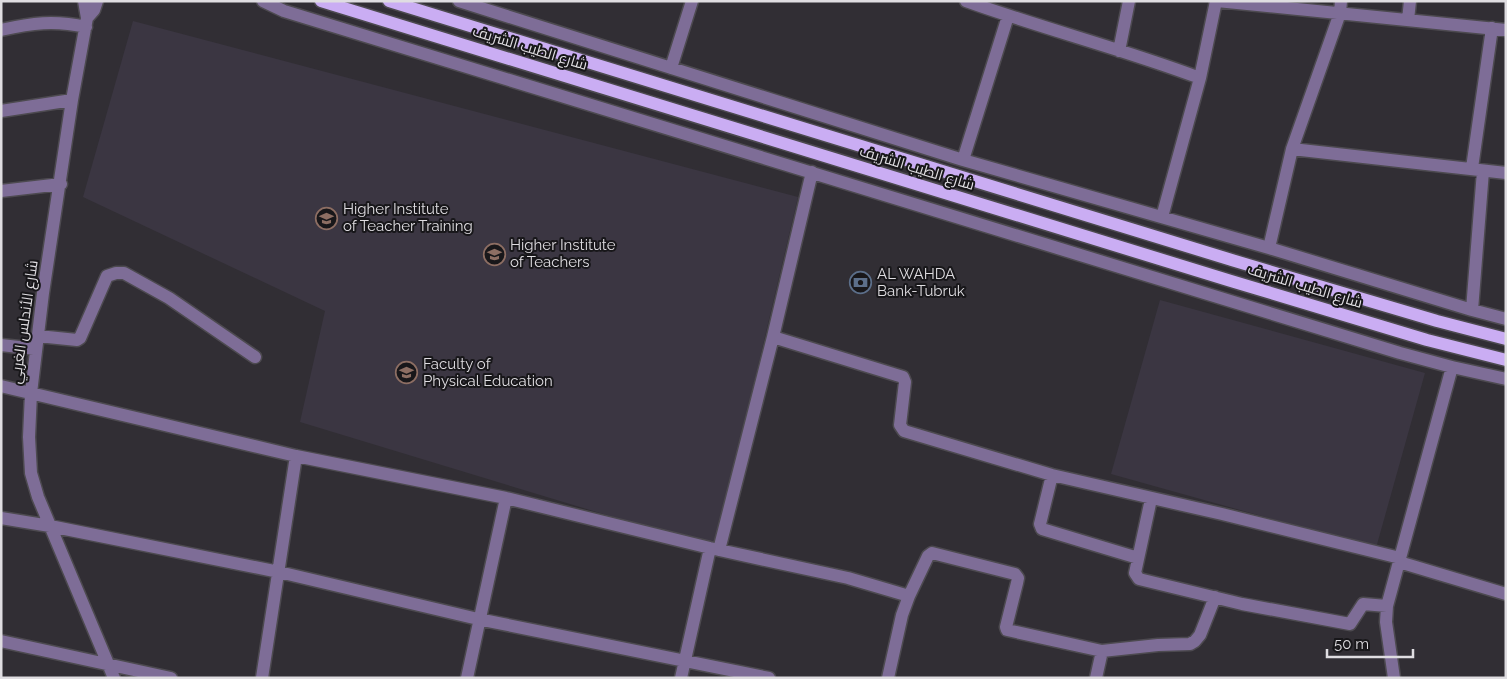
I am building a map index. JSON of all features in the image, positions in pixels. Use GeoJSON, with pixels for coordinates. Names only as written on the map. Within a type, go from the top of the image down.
{"type":"FeatureCollection","features":[{"type":"Feature","properties":{"kind":"main road","name":"شارع الطيب الشريف"},"geometry":{"type":"LineString","coordinates":[[321,1],[1268,292],[1427,340],[1506,360]]}},
{"type":"Feature","properties":{"kind":"main road","name":"شارع الطيب الشريف"},"geometry":{"type":"LineString","coordinates":[[389,1],[1235,261],[1427,318],[1506,339]]}},
{"type":"Feature","properties":{"kind":"street","name":"شارع الأندلس الغربي"},"geometry":{"type":"LineString","coordinates":[[84,1],[86,22],[72,100],[43,293],[31,393],[28,437],[31,473],[38,497],[114,678]]}},
{"type":"Feature","properties":{"kind":"street","name":"شارع الأندلس الغربي"},"geometry":{"type":"LineString","coordinates":[[86,22],[94,10],[97,1]]}},
{"type":"Feature","properties":{"kind":"street"},"geometry":{"type":"LineString","coordinates":[[263,1],[284,11],[1452,367],[1506,379]]}},
{"type":"Feature","properties":{"kind":"street"},"geometry":{"type":"LineString","coordinates":[[459,1],[963,160],[1269,248],[1506,319]]}},
{"type":"Feature","properties":{"kind":"street"},"geometry":{"type":"LineString","coordinates":[[671,68],[692,1]]}},
{"type":"Feature","properties":{"kind":"street"},"geometry":{"type":"LineString","coordinates":[[966,1],[1008,16],[1152,60],[1200,78]]}},
{"type":"Feature","properties":{"kind":"street"},"geometry":{"type":"LineString","coordinates":[[1119,51],[1129,1]]}},
{"type":"Feature","properties":{"kind":"street"},"geometry":{"type":"LineString","coordinates":[[1162,217],[1200,78],[1216,1],[1341,7],[1408,20],[1506,30]]}},
{"type":"Feature","properties":{"kind":"street"},"geometry":{"type":"LineString","coordinates":[[1408,20],[1410,1]]}},
{"type":"Feature","properties":{"kind":"street"},"geometry":{"type":"LineString","coordinates":[[1269,248],[1292,149],[1341,7]]}},
{"type":"Feature","properties":{"kind":"street"},"geometry":{"type":"LineString","coordinates":[[963,160],[1008,16]]}},
{"type":"Feature","properties":{"kind":"street"},"geometry":{"type":"LineString","coordinates":[[1,30],[51,22],[86,22]]}},
{"type":"Feature","properties":{"kind":"street"},"geometry":{"type":"LineString","coordinates":[[1472,310],[1478,169],[1492,28]]}},
{"type":"Feature","properties":{"kind":"street"},"geometry":{"type":"LineString","coordinates":[[1,111],[72,100]]}},
{"type":"Feature","properties":{"kind":"street"},"geometry":{"type":"LineString","coordinates":[[1292,149],[1506,173]]}},
{"type":"Feature","properties":{"kind":"street"},"geometry":{"type":"LineString","coordinates":[[681,678],[714,549],[773,336],[812,172]]}},
{"type":"Feature","properties":{"kind":"street"},"geometry":{"type":"LineString","coordinates":[[1,191],[60,184]]}},
{"type":"Feature","properties":{"kind":"street"},"geometry":{"type":"LineString","coordinates":[[38,336],[77,340],[80,338],[107,276],[124,273],[169,298],[255,357]]}},
{"type":"Feature","properties":{"kind":"street"},"geometry":{"type":"LineString","coordinates":[[773,336],[902,377],[905,382],[900,424],[904,431],[1052,476],[1222,514],[1399,560],[1506,594]]}},
{"type":"Feature","properties":{"kind":"street"},"geometry":{"type":"LineString","coordinates":[[1,345],[36,349]]}},
{"type":"Feature","properties":{"kind":"street"},"geometry":{"type":"LineString","coordinates":[[1394,678],[1386,620],[1387,606],[1452,367]]}},
{"type":"Feature","properties":{"kind":"street"},"geometry":{"type":"LineString","coordinates":[[1,386],[296,456],[506,498],[714,549],[848,578],[909,596]]}},
{"type":"Feature","properties":{"kind":"street"},"geometry":{"type":"LineString","coordinates":[[262,678],[296,456]]}},
{"type":"Feature","properties":{"kind":"street"},"geometry":{"type":"LineString","coordinates":[[1052,476],[1040,524],[1042,529],[1138,558]]}},
{"type":"Feature","properties":{"kind":"street"},"geometry":{"type":"LineString","coordinates":[[467,678],[478,619],[506,498]]}},
{"type":"Feature","properties":{"kind":"street"},"geometry":{"type":"LineString","coordinates":[[1151,499],[1135,573],[1139,579],[1215,597],[1350,624],[1363,604],[1387,606]]}},
{"type":"Feature","properties":{"kind":"street"},"geometry":{"type":"LineString","coordinates":[[1,518],[279,572],[478,619],[769,678]]}},
{"type":"Feature","properties":{"kind":"street"},"geometry":{"type":"LineString","coordinates":[[888,678],[902,616],[909,596],[928,556],[932,553],[1015,574],[1018,578],[1006,627],[1007,630],[1102,651],[1158,645],[1190,644],[1200,635],[1215,597]]}},
{"type":"Feature","properties":{"kind":"street"},"geometry":{"type":"LineString","coordinates":[[1,641],[171,678]]}},
{"type":"Feature","properties":{"kind":"street"},"geometry":{"type":"LineString","coordinates":[[1096,678],[1102,651]]}},
{"type":"Feature","properties":{"kind":"shaded area","name":"Higher Institute of Teachers"},"geometry":{"type":"Polygon","coordinates":[[[133,21],[798,197],[715,548],[300,422],[325,311],[83,197],[133,21]]]}},
{"type":"Feature","properties":{"kind":"shaded area"},"geometry":{"type":"Polygon","coordinates":[[[1160,300],[1425,373],[1376,548],[1111,474],[1160,300]]]}},
{"type":"Feature","properties":{"kind":"place","name":"Higher Institute of Teacher Training"},"geometry":{"type":"Point","coordinates":[327,218]}},
{"type":"Feature","properties":{"kind":"place","name":"Higher Institute of Teachers"},"geometry":{"type":"Point","coordinates":[494,254]}},
{"type":"Feature","properties":{"kind":"place","name":"AL WAHDA Bank-Tubruk"},"geometry":{"type":"Point","coordinates":[861,283]}},
{"type":"Feature","properties":{"kind":"place","name":"Faculty of Physical Education"},"geometry":{"type":"Point","coordinates":[407,373]}}]}
